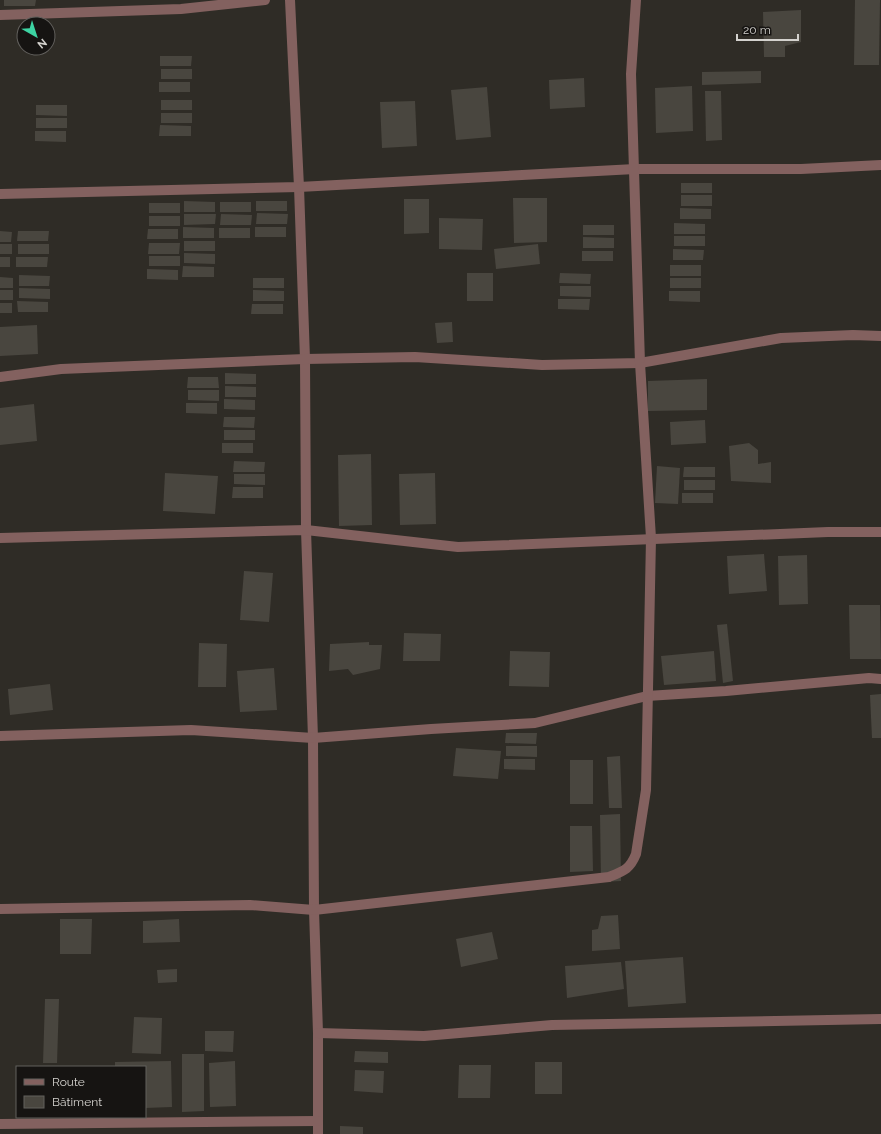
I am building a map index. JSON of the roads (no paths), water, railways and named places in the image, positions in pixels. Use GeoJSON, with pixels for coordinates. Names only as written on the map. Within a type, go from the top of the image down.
{"type":"FeatureCollection","features":[{"type":"Feature","properties":{"kind":"street"},"geometry":{"type":"LineString","coordinates":[[0,15],[180,9],[265,0]]}},
{"type":"Feature","properties":{"kind":"street"},"geometry":{"type":"LineString","coordinates":[[290,0],[299,186],[305,359],[306,530],[313,738],[314,910],[318,1033],[318,1134]]}},
{"type":"Feature","properties":{"kind":"street"},"geometry":{"type":"LineString","coordinates":[[0,909],[250,905],[314,910],[609,877],[625,871],[632,863],[636,854],[646,790],[650,538],[640,364],[631,74],[636,0]]}},
{"type":"Feature","properties":{"kind":"street"},"geometry":{"type":"LineString","coordinates":[[0,194],[299,186],[635,169],[801,169],[881,165]]}},
{"type":"Feature","properties":{"kind":"street"},"geometry":{"type":"LineString","coordinates":[[0,377],[61,369],[305,359],[415,357],[542,365],[640,364],[781,338],[853,335],[881,336]]}},
{"type":"Feature","properties":{"kind":"street"},"geometry":{"type":"LineString","coordinates":[[0,538],[306,530],[458,547],[650,538],[828,532],[881,532]]}},
{"type":"Feature","properties":{"kind":"street"},"geometry":{"type":"LineString","coordinates":[[0,736],[191,730],[313,738],[535,723],[647,696],[881,678]]}},
{"type":"Feature","properties":{"kind":"street"},"geometry":{"type":"LineString","coordinates":[[318,1033],[424,1036],[552,1025],[881,1019]]}},
{"type":"Feature","properties":{"kind":"street"},"geometry":{"type":"LineString","coordinates":[[0,1124],[318,1121]]}}]}
